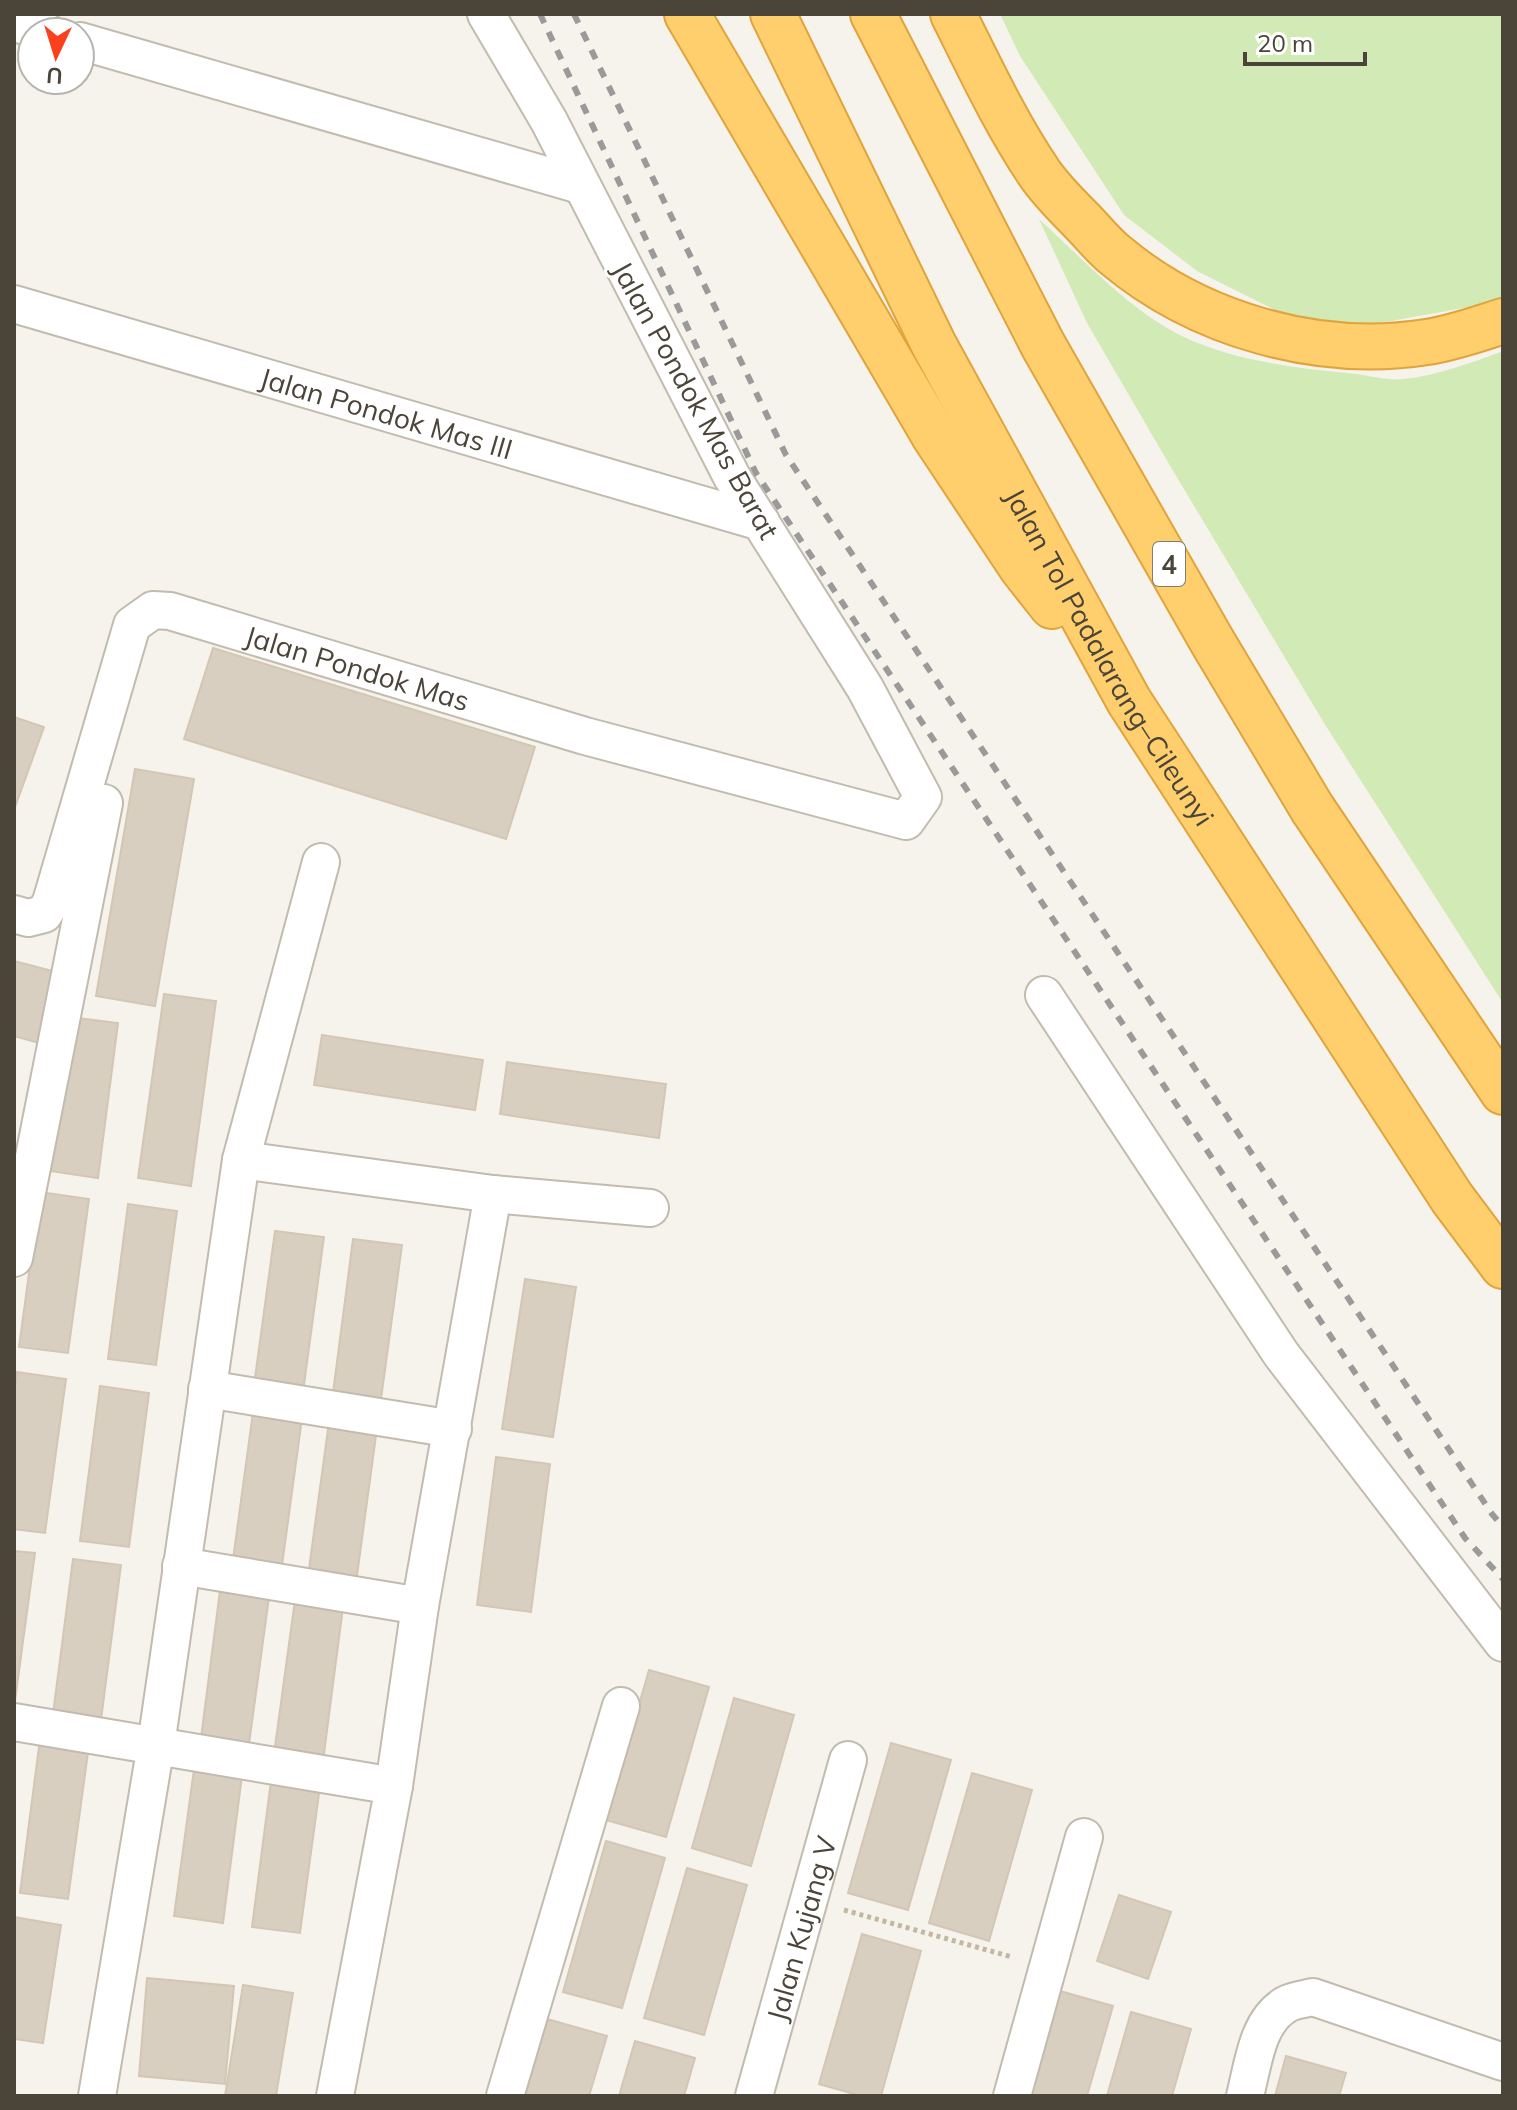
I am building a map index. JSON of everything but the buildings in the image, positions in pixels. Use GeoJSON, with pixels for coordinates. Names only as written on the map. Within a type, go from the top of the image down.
{"type":"FeatureCollection","features":[{"type":"Feature","properties":{"kind":"highway"},"geometry":{"type":"LineString","coordinates":[[687,14],[935,437],[1022,568],[1129,701]]}},
{"type":"Feature","properties":{"kind":"highway","name":"Jalan Tol Padalarang–Cileunyi"},"geometry":{"type":"LineString","coordinates":[[773,14],[934,345],[1129,701],[1452,1198],[1503,1266]]}},
{"type":"Feature","properties":{"kind":"highway","name":"4"},"geometry":{"type":"LineString","coordinates":[[873,14],[1043,345],[1212,641],[1312,808],[1503,1092]]}},
{"type":"Feature","properties":{"kind":"highway"},"geometry":{"type":"LineString","coordinates":[[953,14],[985,78],[1040,174],[1113,253],[1180,298],[1262,332],[1326,343],[1372,346],[1427,342],[1503,321]]}},
{"type":"Feature","properties":{"kind":"street","name":"Jalan Pondok Mas Barat"},"geometry":{"type":"LineString","coordinates":[[486,14],[549,121],[732,477],[865,688],[923,797],[906,821]]}},
{"type":"Feature","properties":{"kind":"street"},"geometry":{"type":"LineString","coordinates":[[96,46],[580,185]]}},
{"type":"Feature","properties":{"kind":"street","name":"Jalan Pondok Mas III"},"geometry":{"type":"LineString","coordinates":[[14,304],[761,522]]}},
{"type":"Feature","properties":{"kind":"street","name":"Jalan Pondok Mas"},"geometry":{"type":"LineString","coordinates":[[14,914],[28,918],[44,914],[51,902],[132,625],[153,610],[170,611],[585,736],[906,821]]}},
{"type":"Feature","properties":{"kind":"street"},"geometry":{"type":"LineString","coordinates":[[14,1258],[104,803]]}},
{"type":"Feature","properties":{"kind":"street"},"geometry":{"type":"LineString","coordinates":[[97,2096],[156,1745],[241,1160],[321,862]]}},
{"type":"Feature","properties":{"kind":"street"},"geometry":{"type":"LineString","coordinates":[[1044,995],[1281,1354],[1503,1643]]}},
{"type":"Feature","properties":{"kind":"street"},"geometry":{"type":"LineString","coordinates":[[241,1160],[493,1194],[650,1208]]}},
{"type":"Feature","properties":{"kind":"street"},"geometry":{"type":"LineString","coordinates":[[335,2096],[394,1786],[420,1606],[493,1194]]}},
{"type":"Feature","properties":{"kind":"street"},"geometry":{"type":"LineString","coordinates":[[207,1389],[453,1429]]}},
{"type":"Feature","properties":{"kind":"street"},"geometry":{"type":"LineString","coordinates":[[181,1566],[420,1606]]}},
{"type":"Feature","properties":{"kind":"street"},"geometry":{"type":"LineString","coordinates":[[505,2096],[621,1706]]}},
{"type":"Feature","properties":{"kind":"street"},"geometry":{"type":"LineString","coordinates":[[14,1722],[394,1786]]}},
{"type":"Feature","properties":{"kind":"street","name":"Jalan Kujang V"},"geometry":{"type":"LineString","coordinates":[[754,2096],[848,1760]]}},
{"type":"Feature","properties":{"kind":"street"},"geometry":{"type":"LineString","coordinates":[[1012,2096],[1084,1837]]}},
{"type":"Feature","properties":{"kind":"street"},"geometry":{"type":"LineString","coordinates":[[1245,2096],[1268,2020],[1288,2003],[1313,1997],[1503,2062]]}},
{"type":"Feature","properties":{"kind":"path"},"geometry":{"type":"LineString","coordinates":[[809,1900],[1048,1967]]}},
{"type":"Feature","properties":{"kind":"green space"},"geometry":{"type":"Polygon","coordinates":[[[1000,14],[1503,14],[1503,298],[1491,303],[1369,325],[1297,321],[1197,271],[1124,215],[1020,56],[1000,14]]]}},
{"type":"Feature","properties":{"kind":"green space"},"geometry":{"type":"Polygon","coordinates":[[[1039,219],[1145,314],[1184,337],[1225,352],[1291,366],[1398,379],[1442,372],[1503,351],[1503,1003],[1324,723],[1169,464],[1087,323],[1039,219]]]}},
{"type":"Feature","properties":{"kind":"railway"},"geometry":{"type":"LineString","coordinates":[[540,14],[756,473],[1465,1538],[1503,1579]]}},
{"type":"Feature","properties":{"kind":"railway"},"geometry":{"type":"LineString","coordinates":[[574,14],[786,455],[1503,1527]]}}]}
